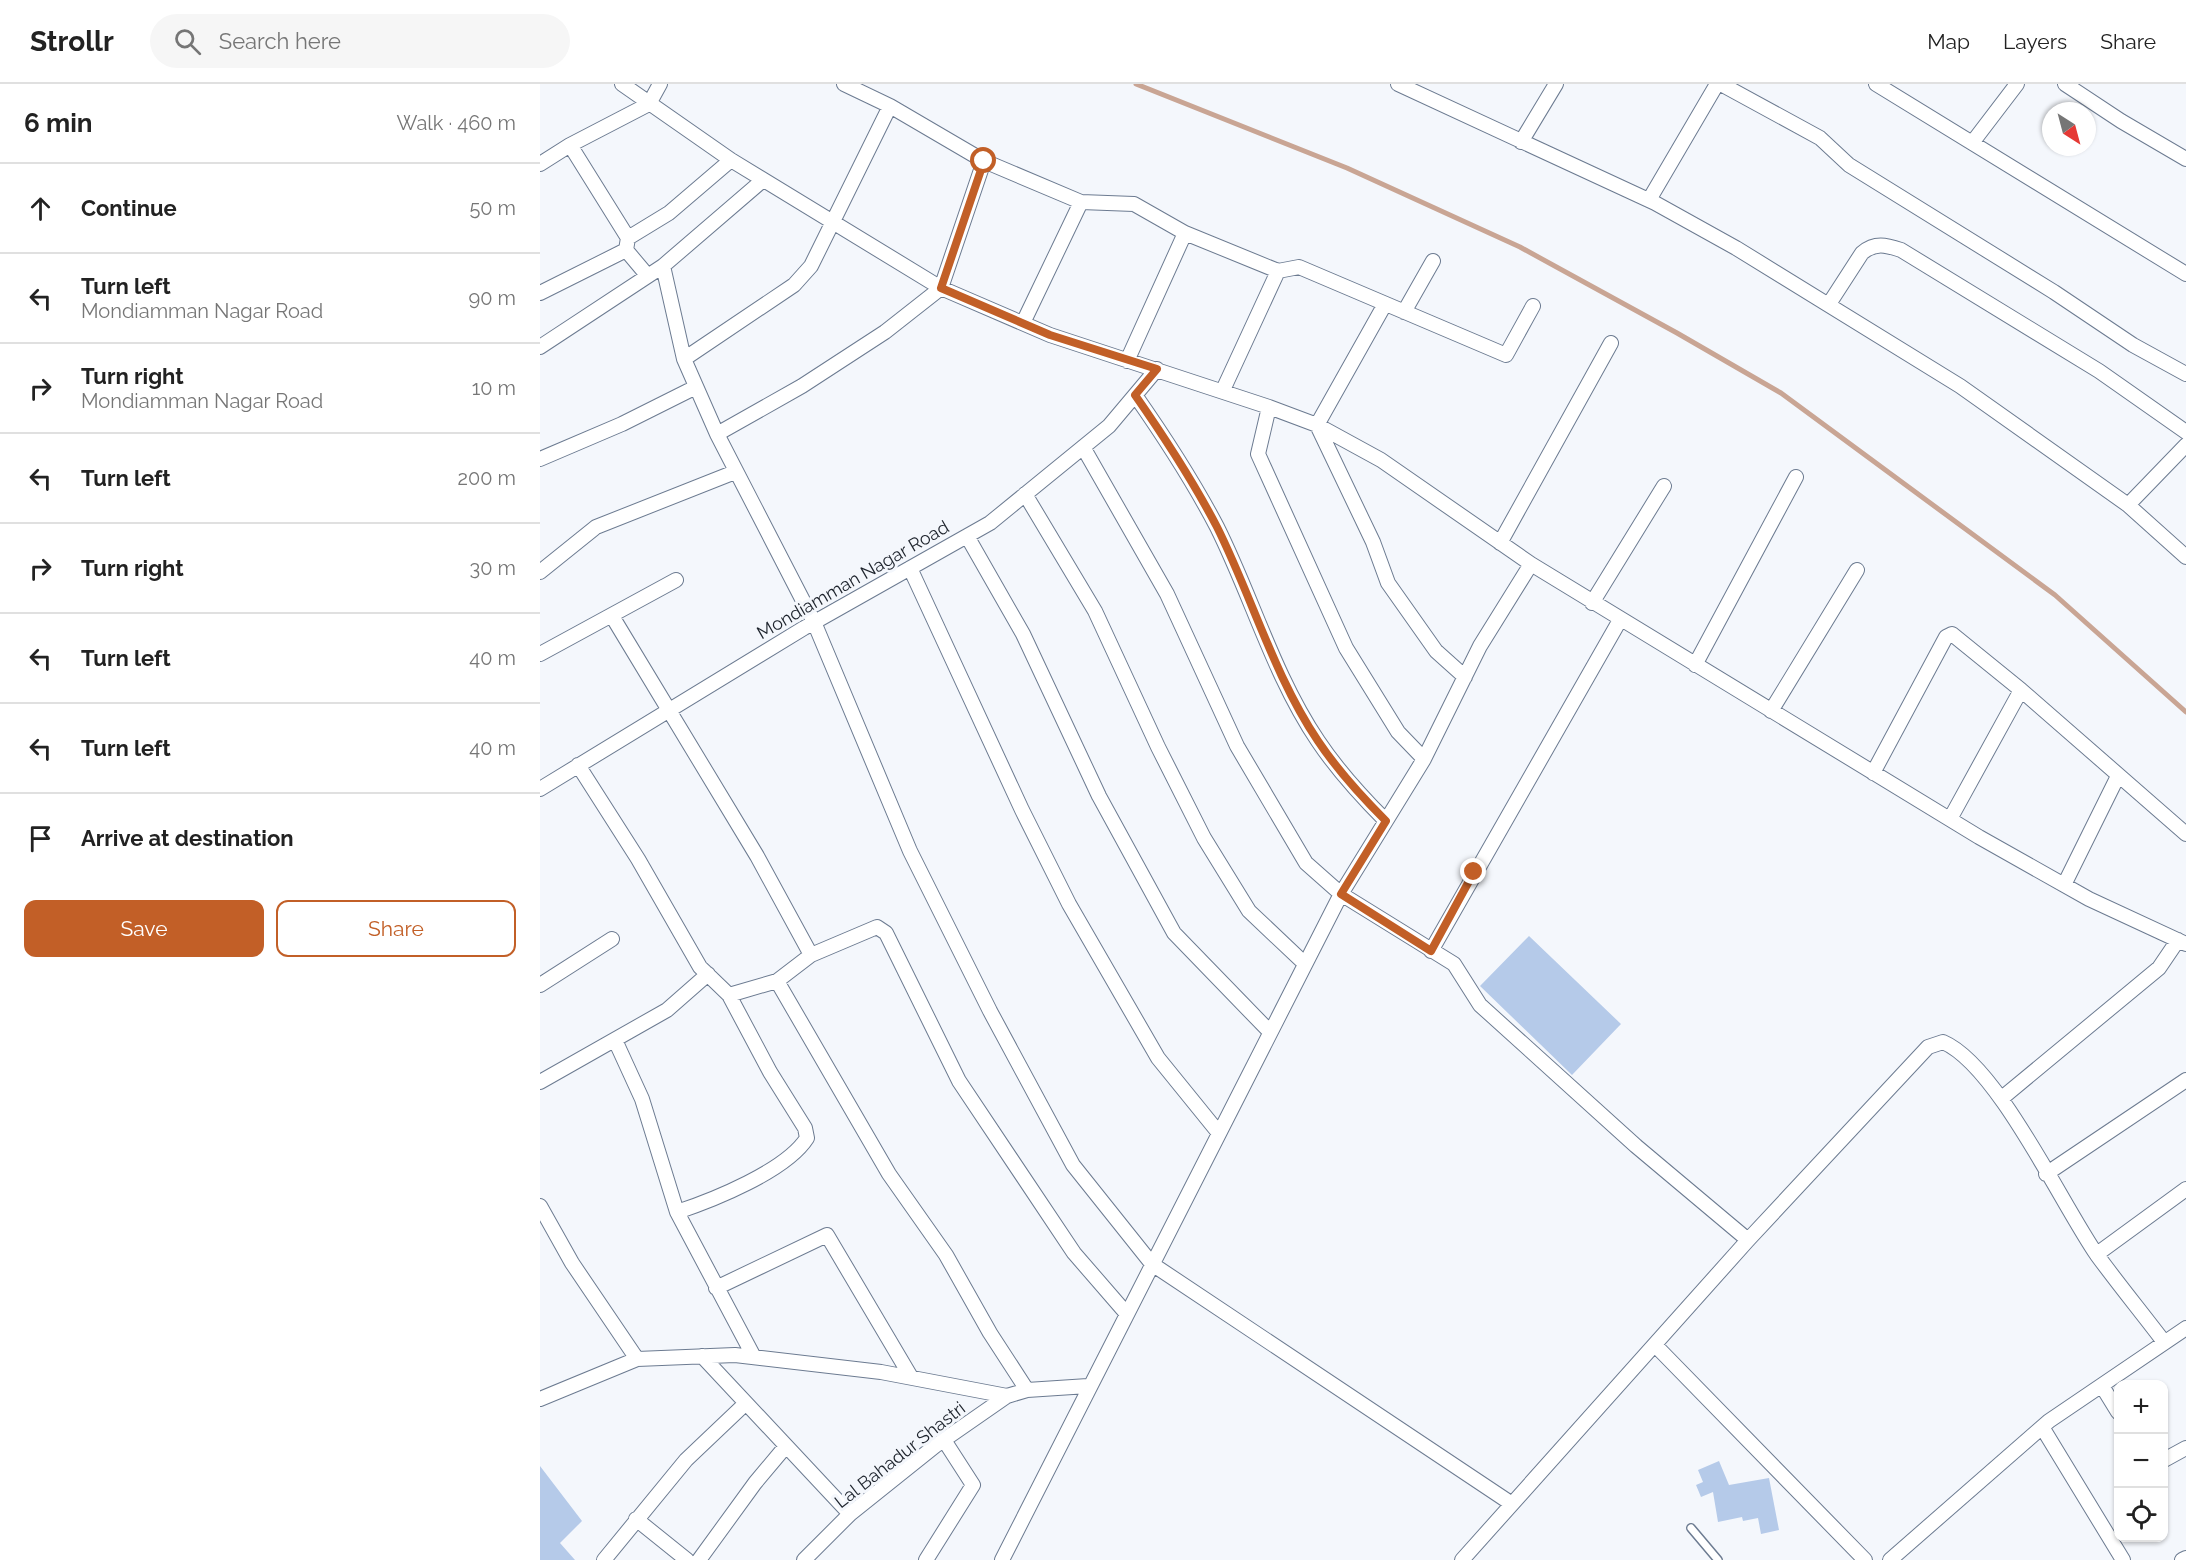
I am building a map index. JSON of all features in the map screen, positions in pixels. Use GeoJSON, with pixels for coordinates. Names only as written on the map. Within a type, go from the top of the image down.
{"type":"FeatureCollection","features":[{"type":"Feature","properties":{"kind":"street"},"geometry":{"type":"LineString","coordinates":[[622,84],[731,160],[830,223],[941,288],[1023,323],[1127,361],[1269,406],[1317,425],[1382,460],[1500,543],[1592,603],[1873,773],[2090,899],[2182,942],[2159,968],[2002,1098]]}},
{"type":"Feature","properties":{"kind":"street"},"geometry":{"type":"LineString","coordinates":[[540,164],[570,145],[649,104],[660,84]]}},
{"type":"Feature","properties":{"kind":"street"},"geometry":{"type":"LineString","coordinates":[[844,84],[890,106],[984,161],[1081,202],[1134,204],[1185,233],[1278,271],[1299,267],[1506,356],[1533,306]]}},
{"type":"Feature","properties":{"kind":"street"},"geometry":{"type":"LineString","coordinates":[[1398,84],[1649,200],[1736,248],[1960,386],[2128,505],[2186,557]]}},
{"type":"Feature","properties":{"kind":"street"},"geometry":{"type":"LineString","coordinates":[[1521,142],[1556,84]]}},
{"type":"Feature","properties":{"kind":"street"},"geometry":{"type":"LineString","coordinates":[[1649,200],[1719,84],[1820,138],[1849,165],[2133,345],[2186,374]]}},
{"type":"Feature","properties":{"kind":"street"},"geometry":{"type":"LineString","coordinates":[[1876,84],[2186,274]]}},
{"type":"Feature","properties":{"kind":"street"},"geometry":{"type":"LineString","coordinates":[[1972,143],[2017,84]]}},
{"type":"Feature","properties":{"kind":"street"},"geometry":{"type":"LineString","coordinates":[[2065,84],[2121,122],[2186,159]]}},
{"type":"Feature","properties":{"kind":"street"},"geometry":{"type":"LineString","coordinates":[[684,359],[794,285],[811,266],[830,223],[890,106]]}},
{"type":"Feature","properties":{"kind":"street"},"geometry":{"type":"LineString","coordinates":[[570,145],[647,275]]}},
{"type":"Feature","properties":{"kind":"street"},"geometry":{"type":"LineString","coordinates":[[540,293],[627,244],[669,213],[731,160]]}},
{"type":"Feature","properties":{"kind":"street"},"geometry":{"type":"LineString","coordinates":[[717,434],[802,386],[885,333],[941,288],[984,161]]}},
{"type":"Feature","properties":{"kind":"street"},"geometry":{"type":"LineString","coordinates":[[540,347],[663,266],[764,180]]}},
{"type":"Feature","properties":{"kind":"street"},"geometry":{"type":"LineString","coordinates":[[1023,323],[1081,202]]}},
{"type":"Feature","properties":{"kind":"street"},"geometry":{"type":"LineString","coordinates":[[1127,361],[1185,233]]}},
{"type":"Feature","properties":{"kind":"street"},"geometry":{"type":"LineString","coordinates":[[1829,304],[1869,246],[1882,244],[1901,250],[2090,365],[2186,432]]}},
{"type":"Feature","properties":{"kind":"street"},"geometry":{"type":"LineString","coordinates":[[1404,312],[1432,261]]}},
{"type":"Feature","properties":{"kind":"street"},"geometry":{"type":"LineString","coordinates":[[663,266],[684,359],[717,434],[814,622],[910,851],[990,1011],[1073,1165],[1152,1264],[1512,1504]]}},
{"type":"Feature","properties":{"kind":"street"},"geometry":{"type":"LineString","coordinates":[[1223,390],[1278,271]]}},
{"type":"Feature","properties":{"kind":"street"},"geometry":{"type":"LineString","coordinates":[[1317,425],[1385,304]]}},
{"type":"Feature","properties":{"kind":"street"},"geometry":{"type":"LineString","coordinates":[[1500,543],[1611,343]]}},
{"type":"Feature","properties":{"kind":"street","name":"Mondiamman Nagar Road"},"geometry":{"type":"LineString","coordinates":[[540,789],[814,622],[990,522],[1109,426],[1157,369]]}},
{"type":"Feature","properties":{"kind":"street"},"geometry":{"type":"LineString","coordinates":[[540,459],[622,424],[696,387]]}},
{"type":"Feature","properties":{"kind":"street"},"geometry":{"type":"LineString","coordinates":[[1135,395],[1176,454],[1216,527],[1283,677],[1317,740],[1348,783],[1386,821]]}},
{"type":"Feature","properties":{"kind":"street"},"geometry":{"type":"LineString","coordinates":[[1269,406],[1258,454],[1346,648],[1398,732],[1424,759]]}},
{"type":"Feature","properties":{"kind":"street"},"geometry":{"type":"LineString","coordinates":[[1317,425],[1373,542],[1389,583],[1436,651],[1465,677]]}},
{"type":"Feature","properties":{"kind":"street"},"geometry":{"type":"LineString","coordinates":[[2128,505],[2186,445]]}},
{"type":"Feature","properties":{"kind":"street"},"geometry":{"type":"LineString","coordinates":[[1083,447],[1167,594],[1242,755],[1306,863],[1341,894],[1454,964],[1480,1005],[1636,1146],[1748,1240]]}},
{"type":"Feature","properties":{"kind":"street"},"geometry":{"type":"LineString","coordinates":[[540,572],[596,527],[735,472]]}},
{"type":"Feature","properties":{"kind":"street"},"geometry":{"type":"LineString","coordinates":[[1695,665],[1796,477]]}},
{"type":"Feature","properties":{"kind":"street"},"geometry":{"type":"LineString","coordinates":[[1592,603],[1664,486]]}},
{"type":"Feature","properties":{"kind":"street"},"geometry":{"type":"LineString","coordinates":[[1025,494],[1095,611],[1158,747],[1204,838],[1249,911],[1305,963]]}},
{"type":"Feature","properties":{"kind":"street"},"geometry":{"type":"LineString","coordinates":[[967,536],[1023,634],[1099,796],[1174,933],[1269,1031]]}},
{"type":"Feature","properties":{"kind":"street"},"geometry":{"type":"LineString","coordinates":[[1002,1560],[1088,1386],[1341,894],[1424,759],[1480,646],[1531,564]]}},
{"type":"Feature","properties":{"kind":"street"},"geometry":{"type":"LineString","coordinates":[[910,568],[1022,810],[1069,904],[1158,1058],[1218,1132]]}},
{"type":"Feature","properties":{"kind":"street"},"geometry":{"type":"LineString","coordinates":[[1771,711],[1857,570]]}},
{"type":"Feature","properties":{"kind":"street"},"geometry":{"type":"LineString","coordinates":[[540,654],[676,580]]}},
{"type":"Feature","properties":{"kind":"street"},"geometry":{"type":"LineString","coordinates":[[612,616],[757,856],[811,955]]}},
{"type":"Feature","properties":{"kind":"street"},"geometry":{"type":"LineString","coordinates":[[1431,951],[1620,620]]}},
{"type":"Feature","properties":{"kind":"street"},"geometry":{"type":"LineString","coordinates":[[1873,773],[1946,637],[1952,634],[2021,690],[2186,834]]}},
{"type":"Feature","properties":{"kind":"street"},"geometry":{"type":"LineString","coordinates":[[1950,819],[2021,690]]}},
{"type":"Feature","properties":{"kind":"street"},"geometry":{"type":"LineString","coordinates":[[578,765],[638,860],[700,967],[729,995],[770,1072],[805,1128],[807,1138],[802,1146],[754,1179],[707,1202],[677,1212]]}},
{"type":"Feature","properties":{"kind":"street"},"geometry":{"type":"LineString","coordinates":[[2065,883],[2118,776]]}},
{"type":"Feature","properties":{"kind":"street"},"geometry":{"type":"LineString","coordinates":[[729,995],[777,981],[811,955],[866,930],[877,927],[886,933],[959,1081],[1074,1254],[1126,1313]]}},
{"type":"Feature","properties":{"kind":"street"},"geometry":{"type":"LineString","coordinates":[[540,985],[612,939]]}},
{"type":"Feature","properties":{"kind":"street"},"geometry":{"type":"LineString","coordinates":[[540,1082],[667,1010],[708,974]]}},
{"type":"Feature","properties":{"kind":"street"},"geometry":{"type":"LineString","coordinates":[[777,981],[890,1174],[946,1255],[990,1333],[1027,1390]]}},
{"type":"Feature","properties":{"kind":"street"},"geometry":{"type":"LineString","coordinates":[[615,1040],[642,1099],[677,1212],[754,1357]]}},
{"type":"Feature","properties":{"kind":"street"},"geometry":{"type":"LineString","coordinates":[[1462,1560],[1748,1240],[1928,1047],[1943,1042],[1954,1047],[2002,1098],[2046,1174],[2097,1254],[2164,1342]]}},
{"type":"Feature","properties":{"kind":"street"},"geometry":{"type":"LineString","coordinates":[[2046,1174],[2186,1080]]}},
{"type":"Feature","properties":{"kind":"street"},"geometry":{"type":"LineString","coordinates":[[2097,1254],[2186,1189]]}},
{"type":"Feature","properties":{"kind":"street"},"geometry":{"type":"LineString","coordinates":[[540,1206],[572,1263],[637,1359]]}},
{"type":"Feature","properties":{"kind":"street"},"geometry":{"type":"LineString","coordinates":[[716,1288],[827,1234],[911,1377]]}},
{"type":"Feature","properties":{"kind":"street"},"geometry":{"type":"LineString","coordinates":[[1890,1560],[2042,1427],[2186,1329]]}},
{"type":"Feature","properties":{"kind":"street"},"geometry":{"type":"LineString","coordinates":[[1655,1345],[1865,1560]]}},
{"type":"Feature","properties":{"kind":"street"},"geometry":{"type":"LineString","coordinates":[[702,1356],[850,1514]]}},
{"type":"Feature","properties":{"kind":"street"},"geometry":{"type":"LineString","coordinates":[[540,1399],[637,1359],[702,1356],[754,1357],[911,1377],[1007,1396]]}},
{"type":"Feature","properties":{"kind":"street","name":"Lal Bahadur Shastri"},"geometry":{"type":"LineString","coordinates":[[804,1560],[850,1514],[944,1440],[1007,1396],[1027,1390],[1088,1386]]}},
{"type":"Feature","properties":{"kind":"street"},"geometry":{"type":"LineString","coordinates":[[2102,1386],[2114,1406]]}},
{"type":"Feature","properties":{"kind":"street"},"geometry":{"type":"LineString","coordinates":[[604,1560],[686,1460],[746,1403]]}},
{"type":"Feature","properties":{"kind":"street"},"geometry":{"type":"LineString","coordinates":[[2042,1427],[2122,1560]]}},
{"type":"Feature","properties":{"kind":"street"},"geometry":{"type":"LineString","coordinates":[[926,1560],[973,1485],[944,1440]]}},
{"type":"Feature","properties":{"kind":"street"},"geometry":{"type":"LineString","coordinates":[[699,1560],[755,1483],[786,1446]]}},
{"type":"Feature","properties":{"kind":"street"},"geometry":{"type":"LineString","coordinates":[[2168,1457],[2186,1448]]}},
{"type":"Feature","properties":{"kind":"street"},"geometry":{"type":"LineString","coordinates":[[636,1520],[687,1560]]}},
{"type":"Feature","properties":{"kind":"street"},"geometry":{"type":"LineString","coordinates":[[2181,1560],[2186,1558]]}},
{"type":"Feature","properties":{"kind":"lane"},"geometry":{"type":"LineString","coordinates":[[1691,1528],[1718,1560]]}},
{"type":"Feature","properties":{"kind":"building"},"geometry":{"type":"Polygon","coordinates":[[[1529,936],[1621,1024],[1572,1075],[1480,986],[1529,936]]]}},
{"type":"Feature","properties":{"kind":"building"},"geometry":{"type":"Polygon","coordinates":[[[1719,1461],[1729,1485],[1769,1478],[1779,1530],[1761,1534],[1758,1518],[1743,1521],[1742,1517],[1718,1522],[1713,1492],[1701,1497],[1696,1485],[1703,1482],[1698,1470],[1719,1461]]]}},
{"type":"Feature","properties":{"kind":"building"},"geometry":{"type":"Polygon","coordinates":[[[540,1466],[582,1521],[560,1543],[575,1560],[540,1560],[540,1466]]]}},
{"type":"Feature","properties":{"kind":"waterway"},"geometry":{"type":"LineString","coordinates":[[1136,84],[1347,168],[1520,247],[1781,393],[2055,595],[2186,712]]}},
{"type":"Feature","properties":{"kind":"route"},"geometry":{"type":"LineString","coordinates":[[984,161],[941,288],[1050,335],[1157,369],[1135,395],[1176,454],[1216,527],[1283,677],[1317,740],[1348,783],[1386,821],[1341,894],[1431,951],[1474,872]]}}]}
